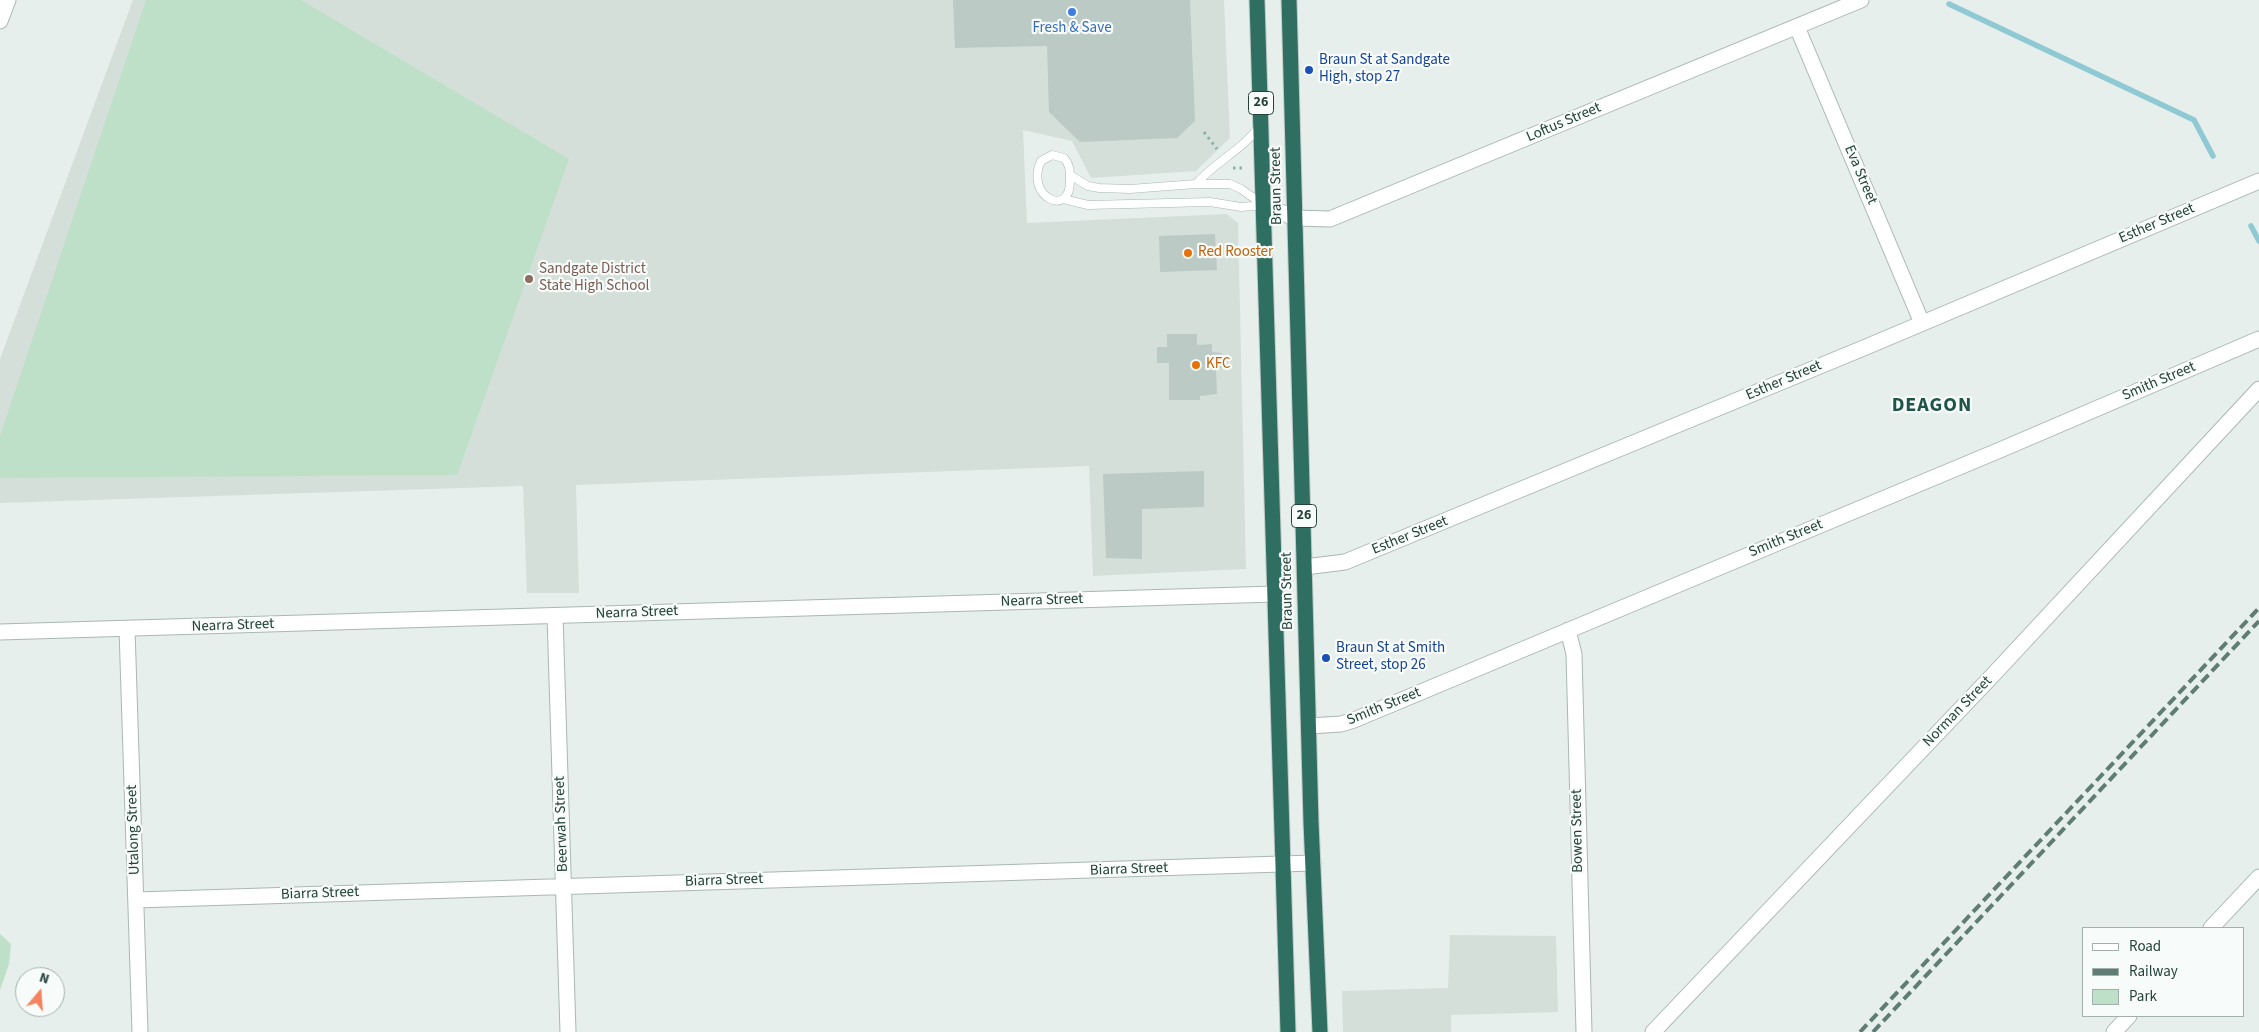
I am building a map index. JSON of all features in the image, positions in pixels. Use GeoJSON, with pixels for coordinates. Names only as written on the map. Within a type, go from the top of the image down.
{"type":"FeatureCollection","features":[{"type":"Feature","properties":{"kind":"highway","name":"Braun Street"},"geometry":{"type":"LineString","coordinates":[[1257,0],[1288,1032]]}},
{"type":"Feature","properties":{"kind":"highway","name":"Braun Street"},"geometry":{"type":"LineString","coordinates":[[1289,0],[1313,863],[1320,1032]]}},
{"type":"Feature","properties":{"kind":"street"},"geometry":{"type":"LineString","coordinates":[[0,21],[8,0]]}},
{"type":"Feature","properties":{"kind":"street","name":"Loftus Street"},"geometry":{"type":"LineString","coordinates":[[1264,205],[1295,218],[1330,219],[1861,0]]}},
{"type":"Feature","properties":{"kind":"street","name":"Eva Street"},"geometry":{"type":"LineString","coordinates":[[1797,27],[1922,323]]}},
{"type":"Feature","properties":{"kind":"street","name":"Esther Street"},"geometry":{"type":"LineString","coordinates":[[1305,567],[1346,562],[2259,181]]}},
{"type":"Feature","properties":{"kind":"street","name":"Smith Street"},"geometry":{"type":"LineString","coordinates":[[1309,726],[1341,724],[1354,720],[1991,454],[2259,339]]}},
{"type":"Feature","properties":{"kind":"street","name":"Norman Street"},"geometry":{"type":"LineString","coordinates":[[1653,1032],[1992,676],[2259,389]]}},
{"type":"Feature","properties":{"kind":"street","name":"Nearra Street"},"geometry":{"type":"LineString","coordinates":[[0,632],[1275,594]]}},
{"type":"Feature","properties":{"kind":"street","name":"Beerwah Street"},"geometry":{"type":"LineString","coordinates":[[556,616],[568,1032]]}},
{"type":"Feature","properties":{"kind":"street","name":"Utalong Street"},"geometry":{"type":"LineString","coordinates":[[127,629],[140,1032]]}},
{"type":"Feature","properties":{"kind":"street","name":"Bowen Street"},"geometry":{"type":"LineString","coordinates":[[1568,630],[1574,654],[1584,1032]]}},
{"type":"Feature","properties":{"kind":"street","name":"Biarra Street"},"geometry":{"type":"LineString","coordinates":[[136,900],[1313,863]]}},
{"type":"Feature","properties":{"kind":"street"},"geometry":{"type":"LineString","coordinates":[[2212,927],[2259,878]]}},
{"type":"Feature","properties":{"kind":"street"},"geometry":{"type":"LineString","coordinates":[[2114,1032],[2128,1017]]}},
{"type":"Feature","properties":{"kind":"lane"},"geometry":{"type":"LineString","coordinates":[[1196,184],[1204,174],[1249,141],[1262,123]]}},
{"type":"Feature","properties":{"kind":"lane"},"geometry":{"type":"LineString","coordinates":[[1063,199],[1071,189],[1068,163],[1058,155],[1046,157],[1038,167],[1041,193],[1051,200],[1063,199],[1088,204],[1210,202],[1242,207],[1264,205]]}},
{"type":"Feature","properties":{"kind":"lane"},"geometry":{"type":"LineString","coordinates":[[1070,175],[1088,186],[1099,188],[1130,189],[1196,184],[1230,184],[1241,189],[1264,205]]}},
{"type":"Feature","properties":{"kind":"path"},"geometry":{"type":"LineString","coordinates":[[1204,132],[1219,151]]}},
{"type":"Feature","properties":{"kind":"path"},"geometry":{"type":"LineString","coordinates":[[1241,175],[1241,168],[1245,168]]}},
{"type":"Feature","properties":{"kind":"shaded area","name":"Sandgate District State High School"},"geometry":{"type":"Polygon","coordinates":[[[133,0],[1224,0],[1230,138],[1196,171],[1091,178],[1072,141],[1023,130],[1027,223],[1227,214],[1238,223],[1246,569],[1093,576],[1089,466],[576,485],[579,593],[527,593],[523,486],[0,503],[0,359],[133,0]]]}},
{"type":"Feature","properties":{"kind":"shaded area"},"geometry":{"type":"Polygon","coordinates":[[[1450,935],[1556,936],[1558,1012],[1451,1015],[1451,1032],[1343,1032],[1342,991],[1448,988],[1450,935]]]}},
{"type":"Feature","properties":{"kind":"green space"},"geometry":{"type":"Polygon","coordinates":[[[146,0],[301,0],[569,159],[457,475],[0,478],[0,436],[146,0]]]}},
{"type":"Feature","properties":{"kind":"green space"},"geometry":{"type":"Polygon","coordinates":[[[0,934],[11,944],[9,964],[0,990],[0,934]]]}},
{"type":"Feature","properties":{"kind":"building"},"geometry":{"type":"Polygon","coordinates":[[[953,0],[1190,0],[1195,121],[1177,138],[1080,142],[1049,112],[1047,46],[955,48],[953,0]]]}},
{"type":"Feature","properties":{"kind":"building","name":"Red Rooster"},"geometry":{"type":"Polygon","coordinates":[[[1215,234],[1217,270],[1160,272],[1159,236],[1215,234]]]}},
{"type":"Feature","properties":{"kind":"building","name":"KFC"},"geometry":{"type":"Polygon","coordinates":[[[1167,334],[1197,334],[1197,345],[1212,344],[1212,352],[1222,353],[1223,368],[1216,369],[1217,394],[1200,396],[1200,400],[1169,400],[1169,363],[1157,363],[1157,347],[1167,347],[1167,334]]]}},
{"type":"Feature","properties":{"kind":"building"},"geometry":{"type":"Polygon","coordinates":[[[1204,471],[1204,507],[1142,509],[1142,559],[1106,558],[1103,474],[1204,471]]]}},
{"type":"Feature","properties":{"kind":"waterway"},"geometry":{"type":"LineString","coordinates":[[1949,4],[2194,120],[2213,156]]}},
{"type":"Feature","properties":{"kind":"waterway"},"geometry":{"type":"LineString","coordinates":[[2251,226],[2259,241]]}},
{"type":"Feature","properties":{"kind":"railway"},"geometry":{"type":"LineString","coordinates":[[1860,1032],[2259,608]]}},
{"type":"Feature","properties":{"kind":"railway"},"geometry":{"type":"LineString","coordinates":[[1873,1032],[2259,621]]}},
{"type":"Feature","properties":{"kind":"place","name":"Fresh & Save"},"geometry":{"type":"Point","coordinates":[1072,12]}},
{"type":"Feature","properties":{"kind":"place","name":"Braun St at Sandgate High, stop 27"},"geometry":{"type":"Point","coordinates":[1309,70]}},
{"type":"Feature","properties":{"kind":"place","name":"Red Rooster"},"geometry":{"type":"Point","coordinates":[1188,253]}},
{"type":"Feature","properties":{"kind":"place","name":"Sandgate District State High School"},"geometry":{"type":"Point","coordinates":[529,279]}},
{"type":"Feature","properties":{"kind":"place","name":"KFC"},"geometry":{"type":"Point","coordinates":[1196,365]}},
{"type":"Feature","properties":{"kind":"place","name":"Braun St at Smith Street, stop 26"},"geometry":{"type":"Point","coordinates":[1326,658]}},
{"type":"Feature","properties":{"kind":"district","name":"DEAGON"},"geometry":{"type":"Point","coordinates":[1932,407]}}]}
